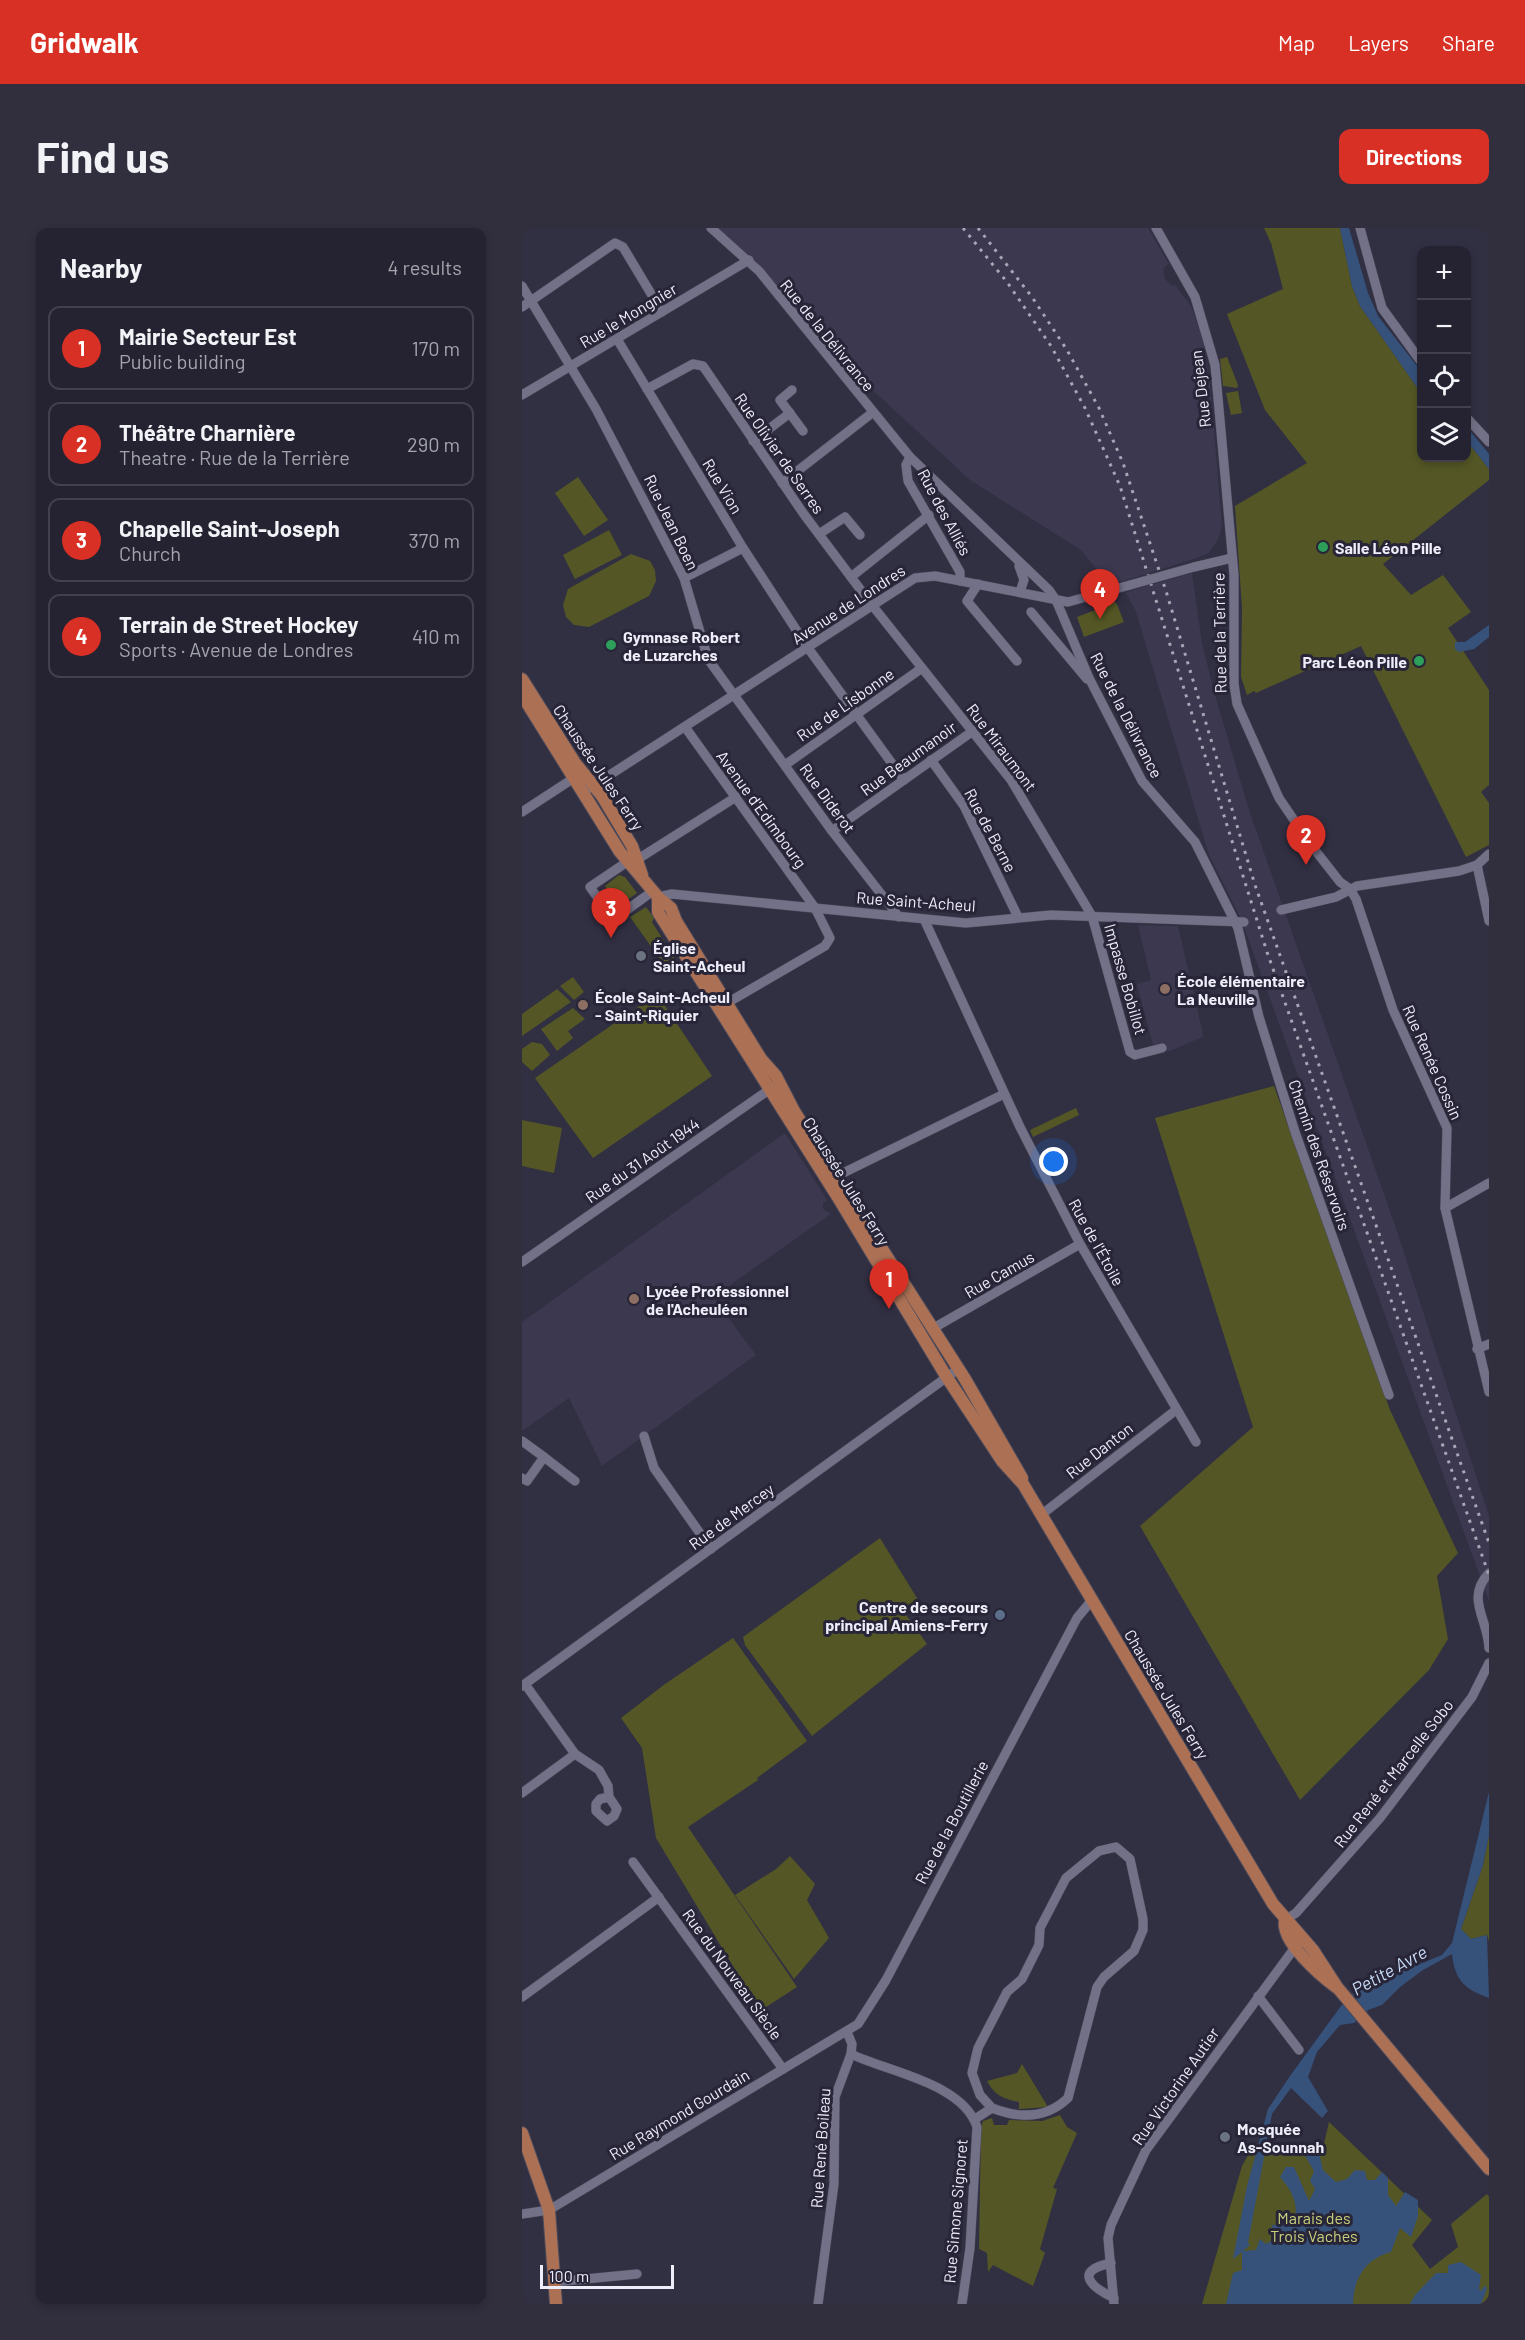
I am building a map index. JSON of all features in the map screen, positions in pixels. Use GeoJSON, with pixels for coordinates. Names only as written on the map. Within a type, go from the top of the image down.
{"type":"FeatureCollection","features":[{"type":"Feature","properties":{"kind":"main road","name":"Chaussée Jules Ferry"},"geometry":{"type":"LineString","coordinates":[[522,678],[577,775]]}},
{"type":"Feature","properties":{"kind":"main road","name":"Chaussée Jules Ferry"},"geometry":{"type":"LineString","coordinates":[[522,695],[588,789],[632,861],[656,894],[658,912],[837,1176],[958,1369],[1020,1473],[1023,1484]]}},
{"type":"Feature","properties":{"kind":"main road"},"geometry":{"type":"LineString","coordinates":[[656,894],[671,908],[676,921],[775,1086]]}},
{"type":"Feature","properties":{"kind":"main road","name":"Chaussée Jules Ferry"},"geometry":{"type":"LineString","coordinates":[[775,1086],[946,1377],[1002,1461],[1023,1484],[1285,1920],[1291,1923],[1299,1942],[1323,1977],[1348,1999],[1489,2169]]}},
{"type":"Feature","properties":{"kind":"main road"},"geometry":{"type":"LineString","coordinates":[[522,2133],[549,2210],[556,2304]]}},
{"type":"Feature","properties":{"kind":"street","name":"Rue de la Délivrance"},"geometry":{"type":"LineString","coordinates":[[711,228],[748,260],[910,457],[1056,600],[1089,678],[1142,781],[1195,842],[1239,922]]}},
{"type":"Feature","properties":{"kind":"street","name":"Rue Dejean"},"geometry":{"type":"LineString","coordinates":[[1156,228],[1195,297],[1215,365],[1232,558]]}},
{"type":"Feature","properties":{"kind":"street"},"geometry":{"type":"LineString","coordinates":[[1360,228],[1382,308],[1394,328],[1417,357]]}},
{"type":"Feature","properties":{"kind":"street"},"geometry":{"type":"LineString","coordinates":[[522,307],[615,243],[623,247],[662,312]]}},
{"type":"Feature","properties":{"kind":"street","name":"Rue le Mongnier"},"geometry":{"type":"LineString","coordinates":[[522,395],[748,260]]}},
{"type":"Feature","properties":{"kind":"street","name":"Rue Jean Boen"},"geometry":{"type":"LineString","coordinates":[[522,286],[571,366],[622,458],[684,578],[708,658],[735,696]]}},
{"type":"Feature","properties":{"kind":"street","name":"Rue Vion"},"geometry":{"type":"LineString","coordinates":[[617,339],[743,549],[808,648],[904,780]]}},
{"type":"Feature","properties":{"kind":"street","name":"Rue Olivier de Serres"},"geometry":{"type":"LineString","coordinates":[[647,389],[698,363],[703,366],[782,483],[872,605]]}},
{"type":"Feature","properties":{"kind":"street"},"geometry":{"type":"LineString","coordinates":[[792,390],[780,400],[803,431]]}},
{"type":"Feature","properties":{"kind":"street"},"geometry":{"type":"LineString","coordinates":[[753,441],[790,413]]}},
{"type":"Feature","properties":{"kind":"street"},"geometry":{"type":"LineString","coordinates":[[782,483],[872,413]]}},
{"type":"Feature","properties":{"kind":"street"},"geometry":{"type":"LineString","coordinates":[[1471,422],[1489,442]]}},
{"type":"Feature","properties":{"kind":"street","name":"Rue des Alliés"},"geometry":{"type":"LineString","coordinates":[[910,457],[906,465],[908,481],[960,572],[960,581]]}},
{"type":"Feature","properties":{"kind":"street"},"geometry":{"type":"LineString","coordinates":[[851,577],[928,515]]}},
{"type":"Feature","properties":{"kind":"street"},"geometry":{"type":"LineString","coordinates":[[819,534],[845,517],[860,535]]}},
{"type":"Feature","properties":{"kind":"street"},"geometry":{"type":"LineString","coordinates":[[684,578],[743,549]]}},
{"type":"Feature","properties":{"kind":"street","name":"Rue de la Délivrance"},"geometry":{"type":"LineString","coordinates":[[1011,555],[1023,572],[1024,580],[1020,592]]}},
{"type":"Feature","properties":{"kind":"street","name":"Avenue de Londres"},"geometry":{"type":"LineString","coordinates":[[588,789],[735,696],[910,580],[921,576],[978,584],[1056,600],[1079,601],[1232,558]]}},
{"type":"Feature","properties":{"kind":"street","name":"Rue de la Terrière"},"geometry":{"type":"LineString","coordinates":[[1232,558],[1235,602],[1234,684],[1237,704],[1280,798],[1311,845],[1340,882],[1350,889]]}},
{"type":"Feature","properties":{"kind":"street"},"geometry":{"type":"LineString","coordinates":[[978,584],[967,601],[1017,661]]}},
{"type":"Feature","properties":{"kind":"street","name":"Rue Miraumont"},"geometry":{"type":"LineString","coordinates":[[872,605],[1011,780],[1092,916]]}},
{"type":"Feature","properties":{"kind":"street"},"geometry":{"type":"LineString","coordinates":[[1030,612],[1086,680],[1089,678]]}},
{"type":"Feature","properties":{"kind":"street","name":"Rue de Lisbonne"},"geometry":{"type":"LineString","coordinates":[[785,765],[922,668]]}},
{"type":"Feature","properties":{"kind":"street","name":"Rue Diderot"},"geometry":{"type":"LineString","coordinates":[[735,696],[832,831],[899,917]]}},
{"type":"Feature","properties":{"kind":"street","name":"Avenue d'Edimbourg"},"geometry":{"type":"LineString","coordinates":[[685,727],[815,908],[829,933],[829,942],[727,1003]]}},
{"type":"Feature","properties":{"kind":"street","name":"Rue Beaumanoir"},"geometry":{"type":"LineString","coordinates":[[832,831],[973,730]]}},
{"type":"Feature","properties":{"kind":"street","name":"Rue de Berne"},"geometry":{"type":"LineString","coordinates":[[931,760],[964,806],[1018,917]]}},
{"type":"Feature","properties":{"kind":"street"},"geometry":{"type":"LineString","coordinates":[[522,812],[577,775]]}},
{"type":"Feature","properties":{"kind":"street"},"geometry":{"type":"LineString","coordinates":[[656,894],[612,918],[587,890],[736,797]]}},
{"type":"Feature","properties":{"kind":"street"},"geometry":{"type":"LineString","coordinates":[[1281,910],[1336,897],[1350,889],[1477,865],[1489,855]]}},
{"type":"Feature","properties":{"kind":"street"},"geometry":{"type":"LineString","coordinates":[[1477,865],[1489,921]]}},
{"type":"Feature","properties":{"kind":"street","name":"Rue Renée Cossin"},"geometry":{"type":"LineString","coordinates":[[1350,889],[1378,960],[1393,1010],[1447,1128],[1445,1208],[1489,1392]]}},
{"type":"Feature","properties":{"kind":"street","name":"Rue Saint-Acheul"},"geometry":{"type":"LineString","coordinates":[[656,894],[966,922],[1018,917],[1092,916],[1239,922]]}},
{"type":"Feature","properties":{"kind":"street","name":"Impasse Bobillot"},"geometry":{"type":"LineString","coordinates":[[1092,916],[1130,1052],[1135,1055],[1162,1048]]}},
{"type":"Feature","properties":{"kind":"street","name":"Rue de l'Étoile"},"geometry":{"type":"LineString","coordinates":[[924,919],[1004,1094],[1080,1244],[1196,1442]]}},
{"type":"Feature","properties":{"kind":"street","name":"Chemin des Réservoirs"},"geometry":{"type":"LineString","coordinates":[[1239,922],[1259,1017],[1295,1132],[1389,1395]]}},
{"type":"Feature","properties":{"kind":"street","name":"Rue du 31 Août 1944"},"geometry":{"type":"LineString","coordinates":[[522,1262],[775,1086]]}},
{"type":"Feature","properties":{"kind":"street"},"geometry":{"type":"LineString","coordinates":[[837,1176],[1004,1094]]}},
{"type":"Feature","properties":{"kind":"street"},"geometry":{"type":"LineString","coordinates":[[1445,1208],[1489,1184]]}},
{"type":"Feature","properties":{"kind":"street","name":"Rue Camus"},"geometry":{"type":"LineString","coordinates":[[932,1329],[1080,1244]]}},
{"type":"Feature","properties":{"kind":"street"},"geometry":{"type":"LineString","coordinates":[[1478,1349],[1489,1344]]}},
{"type":"Feature","properties":{"kind":"street","name":"Rue de Mercey"},"geometry":{"type":"LineString","coordinates":[[523,1685],[958,1369]]}},
{"type":"Feature","properties":{"kind":"street","name":"Rue Danton"},"geometry":{"type":"LineString","coordinates":[[1041,1515],[1176,1410]]}},
{"type":"Feature","properties":{"kind":"street"},"geometry":{"type":"LineString","coordinates":[[644,1436],[654,1468],[711,1549]]}},
{"type":"Feature","properties":{"kind":"street"},"geometry":{"type":"LineString","coordinates":[[522,1441],[575,1481]]}},
{"type":"Feature","properties":{"kind":"street"},"geometry":{"type":"LineString","coordinates":[[522,1478],[527,1481],[544,1457]]}},
{"type":"Feature","properties":{"kind":"street"},"geometry":{"type":"LineString","coordinates":[[1489,1573],[1481,1581],[1477,1592],[1489,1648]]}},
{"type":"Feature","properties":{"kind":"street","name":"Rue de la Boutillerie"},"geometry":{"type":"LineString","coordinates":[[824,2045],[858,2024],[874,2003],[1077,1618],[1092,1600]]}},
{"type":"Feature","properties":{"kind":"street","name":"Rue René et Marcelle Sobo"},"geometry":{"type":"LineString","coordinates":[[1285,1920],[1296,1913],[1380,1818],[1472,1697],[1489,1663]]}},
{"type":"Feature","properties":{"kind":"street"},"geometry":{"type":"LineString","coordinates":[[523,1685],[575,1754],[599,1770],[608,1786],[609,1797]]}},
{"type":"Feature","properties":{"kind":"street"},"geometry":{"type":"LineString","coordinates":[[522,1793],[575,1754]]}},
{"type":"Feature","properties":{"kind":"street"},"geometry":{"type":"LineString","coordinates":[[1116,1847],[1130,1859],[1143,1919],[1143,1930],[1134,1951],[1104,1977],[1097,1987],[1068,2098],[1054,2110],[1043,2114],[1004,2113],[993,2108],[980,2095],[972,2073],[978,2048],[1007,1992],[1022,1979],[1039,1946],[1040,1928],[1066,1878],[1098,1851],[1116,1847]]}},
{"type":"Feature","properties":{"kind":"street","name":"Rue du Nouveau Siècle"},"geometry":{"type":"LineString","coordinates":[[633,1862],[783,2069]]}},
{"type":"Feature","properties":{"kind":"street"},"geometry":{"type":"LineString","coordinates":[[522,1997],[659,1898]]}},
{"type":"Feature","properties":{"kind":"street","name":"Rue Victorine Autier"},"geometry":{"type":"LineString","coordinates":[[1114,2301],[1108,2238],[1111,2225],[1146,2150],[1299,1942]]}},
{"type":"Feature","properties":{"kind":"street"},"geometry":{"type":"LineString","coordinates":[[1258,1996],[1299,2050]]}},
{"type":"Feature","properties":{"kind":"street"},"geometry":{"type":"LineString","coordinates":[[847,2032],[852,2044],[851,2054]]}},
{"type":"Feature","properties":{"kind":"street","name":"Rue Raymond Gourdain"},"geometry":{"type":"LineString","coordinates":[[549,2210],[824,2045]]}},
{"type":"Feature","properties":{"kind":"street","name":"Rue René Boileau"},"geometry":{"type":"LineString","coordinates":[[818,2304],[834,2184],[835,2097],[851,2054]]}},
{"type":"Feature","properties":{"kind":"street","name":"Rue Simone Signoret"},"geometry":{"type":"LineString","coordinates":[[851,2054],[950,2094],[975,2119],[977,2127],[970,2248],[962,2304]]}},
{"type":"Feature","properties":{"kind":"street"},"geometry":{"type":"LineString","coordinates":[[975,2119],[993,2108]]}},
{"type":"Feature","properties":{"kind":"street"},"geometry":{"type":"LineString","coordinates":[[522,2214],[549,2210]]}},
{"type":"Feature","properties":{"kind":"street"},"geometry":{"type":"LineString","coordinates":[[1111,2263],[1097,2266],[1092,2271],[1090,2281],[1092,2287],[1114,2301]]}},
{"type":"Feature","properties":{"kind":"street"},"geometry":{"type":"LineString","coordinates":[[554,2282],[637,2274]]}},
{"type":"Feature","properties":{"kind":"shaded area"},"geometry":{"type":"Polygon","coordinates":[[[717,228],[1148,228],[1169,264],[1163,268],[1165,279],[1172,286],[1175,285],[1191,306],[1203,340],[1210,382],[1222,528],[1217,541],[1209,553],[1194,559],[1120,582],[1113,583],[1104,578],[1081,550],[970,480],[839,359],[834,362],[755,260],[717,228]]]}},
{"type":"Feature","properties":{"kind":"shaded area"},"geometry":{"type":"Polygon","coordinates":[[[1192,573],[1202,643],[1249,810],[1398,1234],[1489,1516],[1489,1601],[1241,919],[1209,855],[1136,612],[1126,592],[1192,573]]]}},
{"type":"Feature","properties":{"kind":"shaded area","name":"École élémentaire La Neuville"},"geometry":{"type":"Polygon","coordinates":[[[1138,925],[1178,926],[1202,1030],[1203,1037],[1167,1052],[1162,1043],[1153,1045],[1137,984],[1151,980],[1138,925]]]}},
{"type":"Feature","properties":{"kind":"shaded area","name":"Lycée Professionnel de l'Acheuléen"},"geometry":{"type":"Polygon","coordinates":[[[785,1133],[827,1200],[823,1203],[823,1209],[831,1214],[713,1297],[756,1355],[602,1466],[569,1398],[522,1431],[522,1322],[785,1133]]]}},
{"type":"Feature","properties":{"kind":"green space"},"geometry":{"type":"Polygon","coordinates":[[[1264,228],[1340,228],[1352,286],[1360,306],[1417,387],[1417,462],[1471,462],[1471,446],[1489,469],[1489,480],[1383,564],[1411,595],[1443,575],[1471,612],[1448,628],[1489,690],[1489,785],[1481,792],[1489,803],[1489,845],[1466,857],[1361,646],[1256,693],[1254,691],[1247,695],[1241,677],[1242,608],[1235,506],[1307,463],[1265,410],[1227,314],[1283,289],[1271,243],[1264,228]]]}},
{"type":"Feature","properties":{"kind":"green space"},"geometry":{"type":"Polygon","coordinates":[[[1227,357],[1238,385],[1237,388],[1223,386],[1220,359],[1227,357]]]}},
{"type":"Feature","properties":{"kind":"green space"},"geometry":{"type":"Polygon","coordinates":[[[1238,391],[1242,413],[1231,415],[1226,393],[1238,391]]]}},
{"type":"Feature","properties":{"kind":"green space"},"geometry":{"type":"Polygon","coordinates":[[[578,477],[608,520],[584,536],[555,493],[578,477]]]}},
{"type":"Feature","properties":{"kind":"green space"},"geometry":{"type":"Polygon","coordinates":[[[609,530],[622,555],[575,579],[563,555],[609,530]]]}},
{"type":"Feature","properties":{"kind":"green space"},"geometry":{"type":"Polygon","coordinates":[[[631,554],[650,561],[655,570],[656,581],[649,596],[589,627],[574,625],[566,617],[563,605],[568,589],[631,554]]]}},
{"type":"Feature","properties":{"kind":"green space"},"geometry":{"type":"Polygon","coordinates":[[[1116,602],[1124,622],[1084,637],[1077,617],[1116,602]]]}},
{"type":"Feature","properties":{"kind":"green space"},"geometry":{"type":"Polygon","coordinates":[[[619,875],[625,877],[637,893],[616,908],[607,897],[610,894],[605,886],[619,875]]]}},
{"type":"Feature","properties":{"kind":"green space"},"geometry":{"type":"Polygon","coordinates":[[[646,907],[654,918],[652,922],[675,959],[665,966],[630,917],[646,907]]]}},
{"type":"Feature","properties":{"kind":"green space"},"geometry":{"type":"Polygon","coordinates":[[[573,977],[584,992],[574,1000],[560,986],[573,977]]]}},
{"type":"Feature","properties":{"kind":"green space"},"geometry":{"type":"Polygon","coordinates":[[[557,989],[571,1002],[522,1036],[522,1014],[557,989]]]}},
{"type":"Feature","properties":{"kind":"green space"},"geometry":{"type":"Polygon","coordinates":[[[657,994],[712,1076],[593,1158],[535,1078],[657,994]]]}},
{"type":"Feature","properties":{"kind":"green space"},"geometry":{"type":"Polygon","coordinates":[[[573,1008],[585,1019],[568,1031],[573,1038],[557,1051],[541,1029],[573,1008]]]}},
{"type":"Feature","properties":{"kind":"green space"},"geometry":{"type":"Polygon","coordinates":[[[532,1042],[542,1044],[550,1055],[532,1071],[522,1062],[522,1049],[532,1042]]]}},
{"type":"Feature","properties":{"kind":"green space"},"geometry":{"type":"Polygon","coordinates":[[[1274,1086],[1390,1410],[1458,1553],[1437,1576],[1448,1639],[1429,1670],[1300,1800],[1140,1526],[1253,1427],[1155,1118],[1274,1086]]]}},
{"type":"Feature","properties":{"kind":"green space"},"geometry":{"type":"Polygon","coordinates":[[[1076,1108],[1079,1115],[1033,1137],[1030,1130],[1076,1108]]]}},
{"type":"Feature","properties":{"kind":"green space"},"geometry":{"type":"Polygon","coordinates":[[[522,1120],[562,1128],[554,1173],[522,1166],[522,1120]]]}},
{"type":"Feature","properties":{"kind":"green space"},"geometry":{"type":"Polygon","coordinates":[[[880,1538],[920,1603],[904,1612],[927,1644],[812,1736],[745,1645],[743,1637],[880,1538]]]}},
{"type":"Feature","properties":{"kind":"green space"},"geometry":{"type":"Polygon","coordinates":[[[733,1638],[807,1741],[757,1778],[758,1780],[688,1827],[797,1987],[760,2011],[656,1838],[642,1748],[621,1718],[665,1684],[733,1638]]]}},
{"type":"Feature","properties":{"kind":"green space"},"geometry":{"type":"Polygon","coordinates":[[[1489,1835],[1489,1941],[1487,1935],[1471,1939],[1461,1929],[1483,1865],[1489,1835]]]}},
{"type":"Feature","properties":{"kind":"green space"},"geometry":{"type":"Polygon","coordinates":[[[790,1856],[815,1884],[807,1900],[829,1938],[794,1979],[735,1895],[776,1869],[790,1856]]]}},
{"type":"Feature","properties":{"kind":"green space"},"geometry":{"type":"Polygon","coordinates":[[[1022,2064],[1048,2107],[1019,2109],[1019,2102],[1000,2096],[987,2081],[1017,2073],[1022,2064]]]}},
{"type":"Feature","properties":{"kind":"green space"},"geometry":{"type":"Polygon","coordinates":[[[1060,2115],[1067,2127],[1077,2133],[1053,2188],[1057,2189],[1040,2249],[1045,2253],[1033,2286],[993,2265],[988,2272],[987,2253],[979,2249],[981,2127],[983,2121],[992,2118],[994,2125],[1007,2125],[1009,2120],[1042,2121],[1060,2115]]]}},
{"type":"Feature","properties":{"kind":"green space","name":"Marais des Trois Vaches"},"geometry":{"type":"Polygon","coordinates":[[[1329,2122],[1432,2220],[1412,2245],[1430,2269],[1458,2247],[1451,2224],[1487,2194],[1489,2197],[1489,2304],[1202,2304],[1242,2166],[1250,2152],[1323,2148],[1329,2122]]]}},
{"type":"Feature","properties":{"kind":"water"},"geometry":{"type":"Polygon","coordinates":[[[1340,228],[1349,228],[1368,293],[1378,316],[1417,366],[1417,387],[1360,306],[1352,286],[1340,228]]]}},
{"type":"Feature","properties":{"kind":"water"},"geometry":{"type":"Polygon","coordinates":[[[1471,432],[1489,454],[1489,469],[1471,446],[1471,432]]]}},
{"type":"Feature","properties":{"kind":"water"},"geometry":{"type":"Polygon","coordinates":[[[1489,625],[1489,637],[1474,649],[1459,652],[1455,649],[1455,642],[1465,642],[1489,625]]]}},
{"type":"Feature","properties":{"kind":"water"},"geometry":{"type":"Polygon","coordinates":[[[1489,1792],[1489,1835],[1483,1865],[1461,1929],[1471,1939],[1487,1935],[1489,1998],[1473,1991],[1462,1982],[1453,1963],[1452,1954],[1423,1970],[1400,1987],[1382,2005],[1368,2010],[1354,2023],[1340,2025],[1317,2052],[1308,2077],[1328,2111],[1322,2118],[1291,2088],[1272,2114],[1248,2243],[1250,2245],[1243,2251],[1256,2250],[1260,2239],[1266,2244],[1278,2237],[1271,2225],[1294,2224],[1296,2210],[1294,2199],[1280,2177],[1286,2167],[1294,2167],[1309,2201],[1315,2189],[1310,2181],[1314,2171],[1304,2154],[1310,2150],[1319,2153],[1323,2170],[1336,2182],[1347,2179],[1355,2170],[1365,2171],[1367,2180],[1375,2180],[1382,2172],[1388,2178],[1388,2195],[1396,2206],[1405,2192],[1418,2200],[1418,2216],[1411,2237],[1400,2228],[1391,2252],[1374,2259],[1363,2271],[1356,2286],[1353,2304],[1226,2304],[1233,2273],[1242,2270],[1242,2252],[1233,2259],[1247,2186],[1268,2109],[1341,2006],[1356,1990],[1442,1955],[1452,1943],[1489,1792]]]}},
{"type":"Feature","properties":{"kind":"water"},"geometry":{"type":"Polygon","coordinates":[[[1461,2262],[1481,2275],[1479,2289],[1481,2291],[1485,2285],[1487,2289],[1481,2304],[1410,2304],[1415,2295],[1436,2273],[1448,2273],[1448,2265],[1461,2262]]]}},
{"type":"Feature","properties":{"kind":"railway"},"geometry":{"type":"LineString","coordinates":[[963,228],[1007,282],[1051,346],[1085,408],[1120,486],[1267,952],[1489,1575]]}},
{"type":"Feature","properties":{"kind":"railway"},"geometry":{"type":"LineString","coordinates":[[978,228],[1032,297],[1067,350],[1099,408],[1123,463],[1166,591],[1255,885],[1489,1543]]}},
{"type":"Feature","properties":{"kind":"place","name":"Salle Léon Pille"},"geometry":{"type":"Point","coordinates":[1323,547]}},
{"type":"Feature","properties":{"kind":"place","name":"Terrain de Street Hockey"},"geometry":{"type":"Point","coordinates":[1100,619]}},
{"type":"Feature","properties":{"kind":"place","name":"Gymnase Robert de Luzarches"},"geometry":{"type":"Point","coordinates":[611,645]}},
{"type":"Feature","properties":{"kind":"place","name":"Parc Léon Pille"},"geometry":{"type":"Point","coordinates":[1419,661]}},
{"type":"Feature","properties":{"kind":"place","name":"Théâtre Charnière"},"geometry":{"type":"Point","coordinates":[1306,865]}},
{"type":"Feature","properties":{"kind":"place","name":"Chapelle Saint-Joseph"},"geometry":{"type":"Point","coordinates":[611,938]}},
{"type":"Feature","properties":{"kind":"place","name":"Église Saint-Acheul"},"geometry":{"type":"Point","coordinates":[641,956]}},
{"type":"Feature","properties":{"kind":"place","name":"École élémentaire La Neuville"},"geometry":{"type":"Point","coordinates":[1165,989]}},
{"type":"Feature","properties":{"kind":"place","name":"École Saint-Acheul - Saint-Riquier"},"geometry":{"type":"Point","coordinates":[583,1005]}},
{"type":"Feature","properties":{"kind":"place","name":"Lycée Professionnel de l'Acheuléen"},"geometry":{"type":"Point","coordinates":[634,1299]}},
{"type":"Feature","properties":{"kind":"place","name":"Mairie Secteur Est"},"geometry":{"type":"Point","coordinates":[889,1309]}},
{"type":"Feature","properties":{"kind":"place","name":"Centre de secours principal Amiens-Ferry"},"geometry":{"type":"Point","coordinates":[1000,1615]}},
{"type":"Feature","properties":{"kind":"place","name":"Mosquée As-Sounnah"},"geometry":{"type":"Point","coordinates":[1225,2137]}},
{"type":"Feature","properties":{"kind":"water label","name":"Petite Avre"},"geometry":{"type":"Point","coordinates":[1389,1970]}}]}
